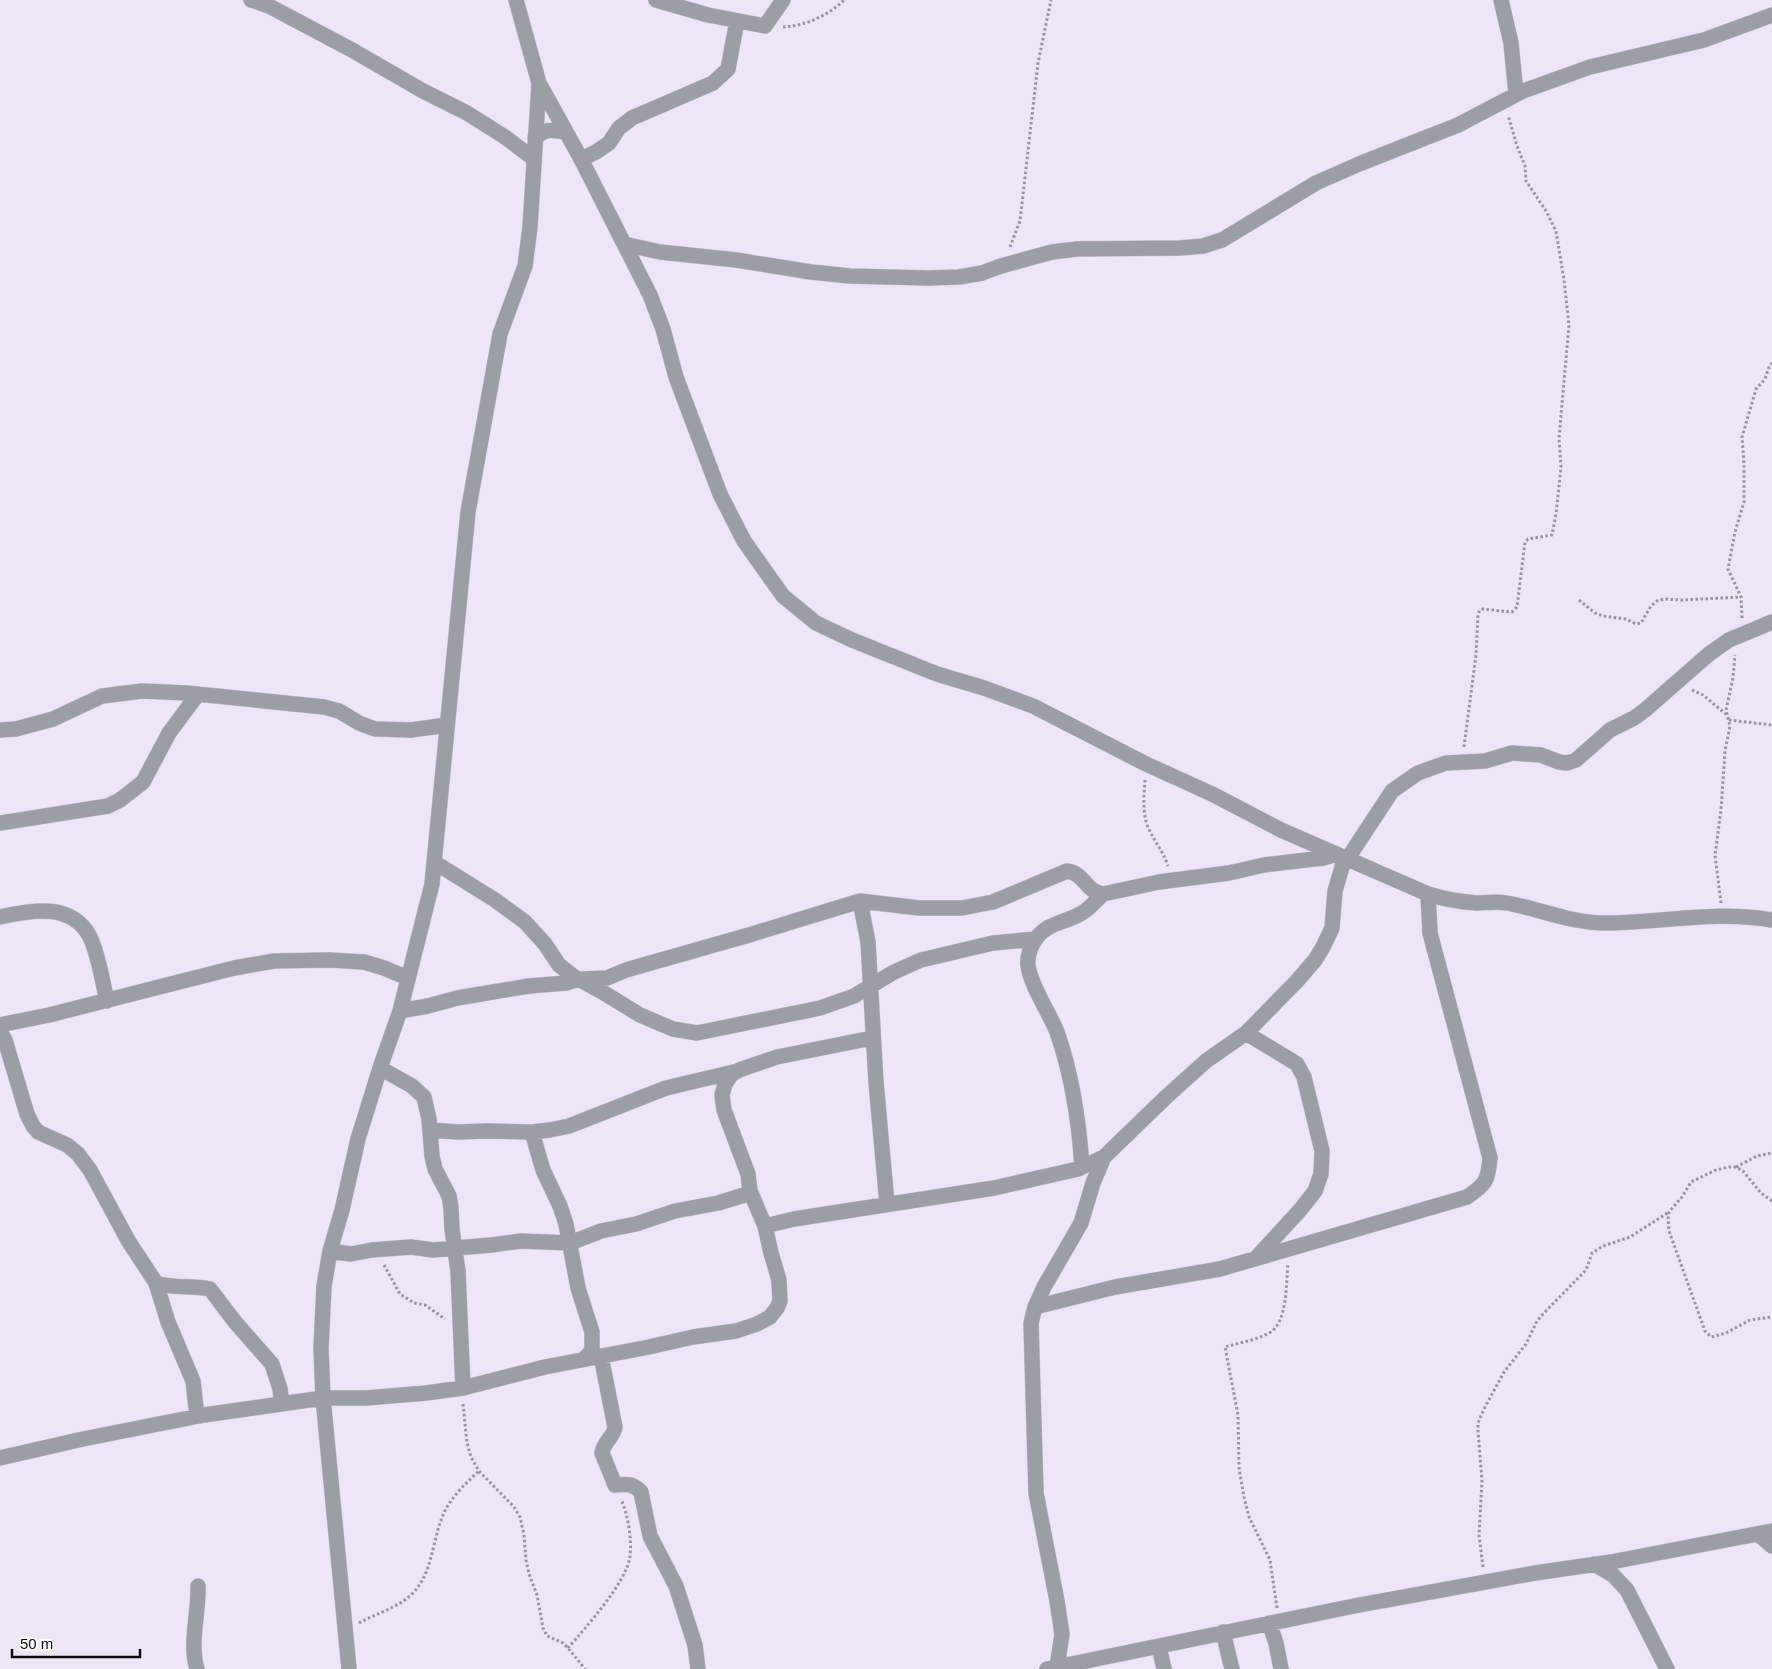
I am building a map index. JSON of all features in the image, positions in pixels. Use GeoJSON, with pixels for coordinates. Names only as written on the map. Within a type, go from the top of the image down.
{"type":"FeatureCollection","features":[{"type":"Feature","properties":{"kind":"street"},"geometry":{"type":"LineString","coordinates":[[250,0],[269,6],[467,113],[505,137],[534,159]]}},
{"type":"Feature","properties":{"kind":"street"},"geometry":{"type":"LineString","coordinates":[[516,0],[539,83],[650,295],[663,328],[676,376],[720,494],[744,540],[784,596],[816,623],[852,640],[937,674],[984,688],[1032,706],[1281,830],[1428,894],[1467,902],[1507,903],[1556,916],[1603,923],[1722,916],[1753,916],[1772,920]]}},
{"type":"Feature","properties":{"kind":"street"},"geometry":{"type":"LineString","coordinates":[[656,0],[708,16],[765,26],[783,0]]}},
{"type":"Feature","properties":{"kind":"street"},"geometry":{"type":"LineString","coordinates":[[1501,0],[1511,43],[1510,97]]}},
{"type":"Feature","properties":{"kind":"street"},"geometry":{"type":"LineString","coordinates":[[624,244],[660,252],[736,260],[811,272],[897,278],[959,277],[982,274],[1001,266],[1052,252],[1203,246],[1222,240],[1316,183],[1458,125],[1510,97],[1590,67],[1704,40],[1772,15]]}},
{"type":"Feature","properties":{"kind":"street"},"geometry":{"type":"LineString","coordinates":[[580,159],[596,152],[609,143],[619,128],[632,118],[713,83],[728,68],[737,21]]}},
{"type":"Feature","properties":{"kind":"street"},"geometry":{"type":"LineString","coordinates":[[349,1669],[323,1398],[320,1348],[324,1286],[330,1251],[342,1210],[358,1139],[400,1010],[432,884],[468,512],[500,334],[524,266],[530,227],[539,83]]}},
{"type":"Feature","properties":{"kind":"street"},"geometry":{"type":"LineString","coordinates":[[535,138],[542,132],[551,130],[566,132]]}},
{"type":"Feature","properties":{"kind":"street"},"geometry":{"type":"LineString","coordinates":[[765,1226],[794,1218],[994,1188],[1082,1167],[1104,1157],[1166,1097],[1206,1061],[1246,1032],[1297,982],[1323,947],[1332,928],[1334,891],[1343,856],[1392,791],[1405,781],[1432,767],[1446,763],[1485,761],[1512,753],[1541,755],[1567,763],[1576,760],[1610,730],[1634,718],[1709,654],[1729,640],[1772,622]]}},
{"type":"Feature","properties":{"kind":"street"},"geometry":{"type":"LineString","coordinates":[[0,730],[16,729],[53,719],[102,696],[142,691],[198,694],[324,707],[339,711],[359,723],[374,729],[411,730],[447,725]]}},
{"type":"Feature","properties":{"kind":"street"},"geometry":{"type":"LineString","coordinates":[[0,823],[108,806],[120,800],[143,782],[169,733],[198,694]]}},
{"type":"Feature","properties":{"kind":"street"},"geometry":{"type":"LineString","coordinates":[[400,1010],[529,986],[607,978],[626,970],[860,901],[919,908],[962,908],[993,902],[1067,871],[1074,872],[1096,894],[1103,894],[1159,882],[1229,873],[1264,865],[1343,856]]}},
{"type":"Feature","properties":{"kind":"street"},"geometry":{"type":"LineString","coordinates":[[434,862],[488,895],[525,922],[559,965],[579,980],[640,1015],[673,1029],[696,1033],[820,1008],[854,996],[894,972],[921,960],[993,943],[1036,938]]}},
{"type":"Feature","properties":{"kind":"street"},"geometry":{"type":"LineString","coordinates":[[1082,1167],[1076,1103],[1068,1070],[1057,1032],[1031,976],[1028,964],[1030,951],[1036,938],[1054,923],[1081,914],[1103,894]]}},
{"type":"Feature","properties":{"kind":"street"},"geometry":{"type":"LineString","coordinates":[[1035,1308],[1115,1287],[1220,1268],[1467,1196],[1481,1188],[1488,1176],[1490,1158],[1430,933],[1428,894]]}},
{"type":"Feature","properties":{"kind":"street"},"geometry":{"type":"LineString","coordinates":[[860,901],[868,942],[872,1038],[887,1204]]}},
{"type":"Feature","properties":{"kind":"street"},"geometry":{"type":"LineString","coordinates":[[0,917],[20,913],[50,911],[64,913],[81,924],[90,937],[107,1001]]}},
{"type":"Feature","properties":{"kind":"street"},"geometry":{"type":"LineString","coordinates":[[0,1025],[107,1001],[234,968],[274,961],[329,960],[364,962],[408,978]]}},
{"type":"Feature","properties":{"kind":"street"},"geometry":{"type":"LineString","coordinates":[[0,1031],[5,1040],[27,1114],[33,1126],[38,1132],[68,1145],[78,1154],[90,1170],[128,1242],[156,1283],[168,1322],[193,1381],[197,1416]]}},
{"type":"Feature","properties":{"kind":"street"},"geometry":{"type":"LineString","coordinates":[[1246,1032],[1297,1064],[1304,1077],[1322,1151],[1321,1174],[1315,1191],[1256,1258]]}},
{"type":"Feature","properties":{"kind":"street"},"geometry":{"type":"LineString","coordinates":[[430,1130],[450,1132],[532,1132],[569,1126],[666,1088],[739,1070],[777,1057],[872,1038]]}},
{"type":"Feature","properties":{"kind":"street"},"geometry":{"type":"LineString","coordinates":[[380,1068],[418,1090],[424,1097],[435,1169],[448,1196],[451,1208],[458,1271],[464,1388]]}},
{"type":"Feature","properties":{"kind":"street"},"geometry":{"type":"LineString","coordinates":[[0,1458],[197,1416],[323,1398],[400,1395],[464,1388],[545,1367],[693,1337],[736,1332],[757,1324],[770,1317],[777,1308],[780,1301],[780,1292],[779,1280],[770,1253],[765,1226],[751,1193],[748,1174],[726,1117],[722,1095],[725,1084],[739,1070]]}},
{"type":"Feature","properties":{"kind":"street"},"geometry":{"type":"LineString","coordinates":[[532,1132],[543,1170],[560,1206],[570,1243],[578,1288],[593,1339],[591,1352],[584,1359]]}},
{"type":"Feature","properties":{"kind":"street"},"geometry":{"type":"LineString","coordinates":[[1104,1157],[1093,1183],[1081,1223],[1044,1287],[1031,1323],[1036,1493],[1062,1634],[1052,1668],[1223,1632],[1485,1582],[1765,1533],[1772,1546]]}},
{"type":"Feature","properties":{"kind":"street"},"geometry":{"type":"LineString","coordinates":[[330,1251],[351,1254],[382,1249],[411,1247],[433,1250],[522,1241],[570,1243],[601,1231],[643,1222],[675,1211],[718,1203],[751,1193]]}},
{"type":"Feature","properties":{"kind":"street"},"geometry":{"type":"LineString","coordinates":[[156,1283],[170,1287],[210,1289],[241,1329],[272,1364],[280,1389],[282,1404]]}},
{"type":"Feature","properties":{"kind":"street"},"geometry":{"type":"LineString","coordinates":[[601,1356],[615,1427],[614,1432],[602,1448],[602,1453],[615,1485],[630,1484],[636,1486],[640,1492],[650,1536],[676,1586],[695,1645],[698,1669]]}},
{"type":"Feature","properties":{"kind":"street"},"geometry":{"type":"LineString","coordinates":[[1594,1564],[1613,1574],[1627,1590],[1667,1669]]}},
{"type":"Feature","properties":{"kind":"street"},"geometry":{"type":"LineString","coordinates":[[197,1669],[194,1660],[194,1642],[199,1602],[198,1586]]}},
{"type":"Feature","properties":{"kind":"street"},"geometry":{"type":"LineString","coordinates":[[1274,1622],[1281,1669]]}},
{"type":"Feature","properties":{"kind":"street"},"geometry":{"type":"LineString","coordinates":[[1223,1632],[1232,1669]]}},
{"type":"Feature","properties":{"kind":"street"},"geometry":{"type":"LineString","coordinates":[[1159,1646],[1164,1669]]}},
{"type":"Feature","properties":{"kind":"path"},"geometry":{"type":"LineString","coordinates":[[765,26],[784,28],[803,24],[824,15],[844,0]]}},
{"type":"Feature","properties":{"kind":"path"},"geometry":{"type":"LineString","coordinates":[[1001,266],[1020,221],[1038,64],[1051,0]]}},
{"type":"Feature","properties":{"kind":"path"},"geometry":{"type":"LineString","coordinates":[[1462,762],[1476,655],[1478,614],[1483,609],[1512,612],[1517,607],[1525,542],[1528,539],[1552,535],[1561,467],[1559,438],[1569,325],[1564,280],[1556,231],[1546,210],[1526,182],[1525,166],[1517,146],[1510,97]]}},
{"type":"Feature","properties":{"kind":"path"},"geometry":{"type":"LineString","coordinates":[[1722,916],[1721,890],[1715,855],[1721,810],[1725,750],[1730,726],[1726,710],[1733,678],[1735,654],[1743,634],[1741,597],[1728,569],[1735,532],[1744,502],[1742,437],[1756,389],[1765,379],[1772,363]]}},
{"type":"Feature","properties":{"kind":"path"},"geometry":{"type":"LineString","coordinates":[[1578,600],[1595,613],[1626,619],[1636,624],[1641,623],[1651,606],[1657,601],[1664,599],[1741,597]]}},
{"type":"Feature","properties":{"kind":"path"},"geometry":{"type":"LineString","coordinates":[[1670,687],[1695,691],[1727,716]]}},
{"type":"Feature","properties":{"kind":"path"},"geometry":{"type":"LineString","coordinates":[[1729,720],[1772,725]]}},
{"type":"Feature","properties":{"kind":"path"},"geometry":{"type":"LineString","coordinates":[[1146,764],[1144,808],[1146,820],[1175,880]]}},
{"type":"Feature","properties":{"kind":"path"},"geometry":{"type":"LineString","coordinates":[[1485,1582],[1480,1535],[1482,1480],[1478,1423],[1504,1372],[1526,1344],[1538,1321],[1586,1270],[1592,1253],[1603,1246],[1630,1237],[1670,1212],[1691,1182],[1716,1170],[1736,1167],[1757,1156],[1772,1153]]}},
{"type":"Feature","properties":{"kind":"path"},"geometry":{"type":"LineString","coordinates":[[1736,1167],[1743,1171],[1762,1193],[1772,1201]]}},
{"type":"Feature","properties":{"kind":"path"},"geometry":{"type":"LineString","coordinates":[[1670,1212],[1668,1219],[1670,1231],[1705,1331],[1711,1336],[1726,1333],[1750,1320],[1772,1317]]}},
{"type":"Feature","properties":{"kind":"path"},"geometry":{"type":"LineString","coordinates":[[1274,1622],[1270,1560],[1249,1517],[1244,1498],[1239,1468],[1238,1415],[1225,1347],[1271,1332],[1278,1321],[1286,1300],[1290,1248]]}},
{"type":"Feature","properties":{"kind":"path"},"geometry":{"type":"LineString","coordinates":[[382,1249],[384,1266],[400,1294],[414,1303],[426,1305],[461,1333]]}},
{"type":"Feature","properties":{"kind":"path"},"geometry":{"type":"LineString","coordinates":[[464,1388],[464,1416],[467,1443],[471,1457],[479,1471],[514,1507],[520,1517],[526,1560],[537,1595],[543,1628],[547,1636],[563,1643],[579,1664],[586,1669]]}},
{"type":"Feature","properties":{"kind":"path"},"geometry":{"type":"LineString","coordinates":[[345,1630],[399,1604],[420,1585],[427,1570],[443,1515],[464,1484],[479,1471]]}},
{"type":"Feature","properties":{"kind":"path"},"geometry":{"type":"LineString","coordinates":[[568,1648],[617,1586],[630,1556],[628,1525],[624,1506],[615,1485]]}}]}
